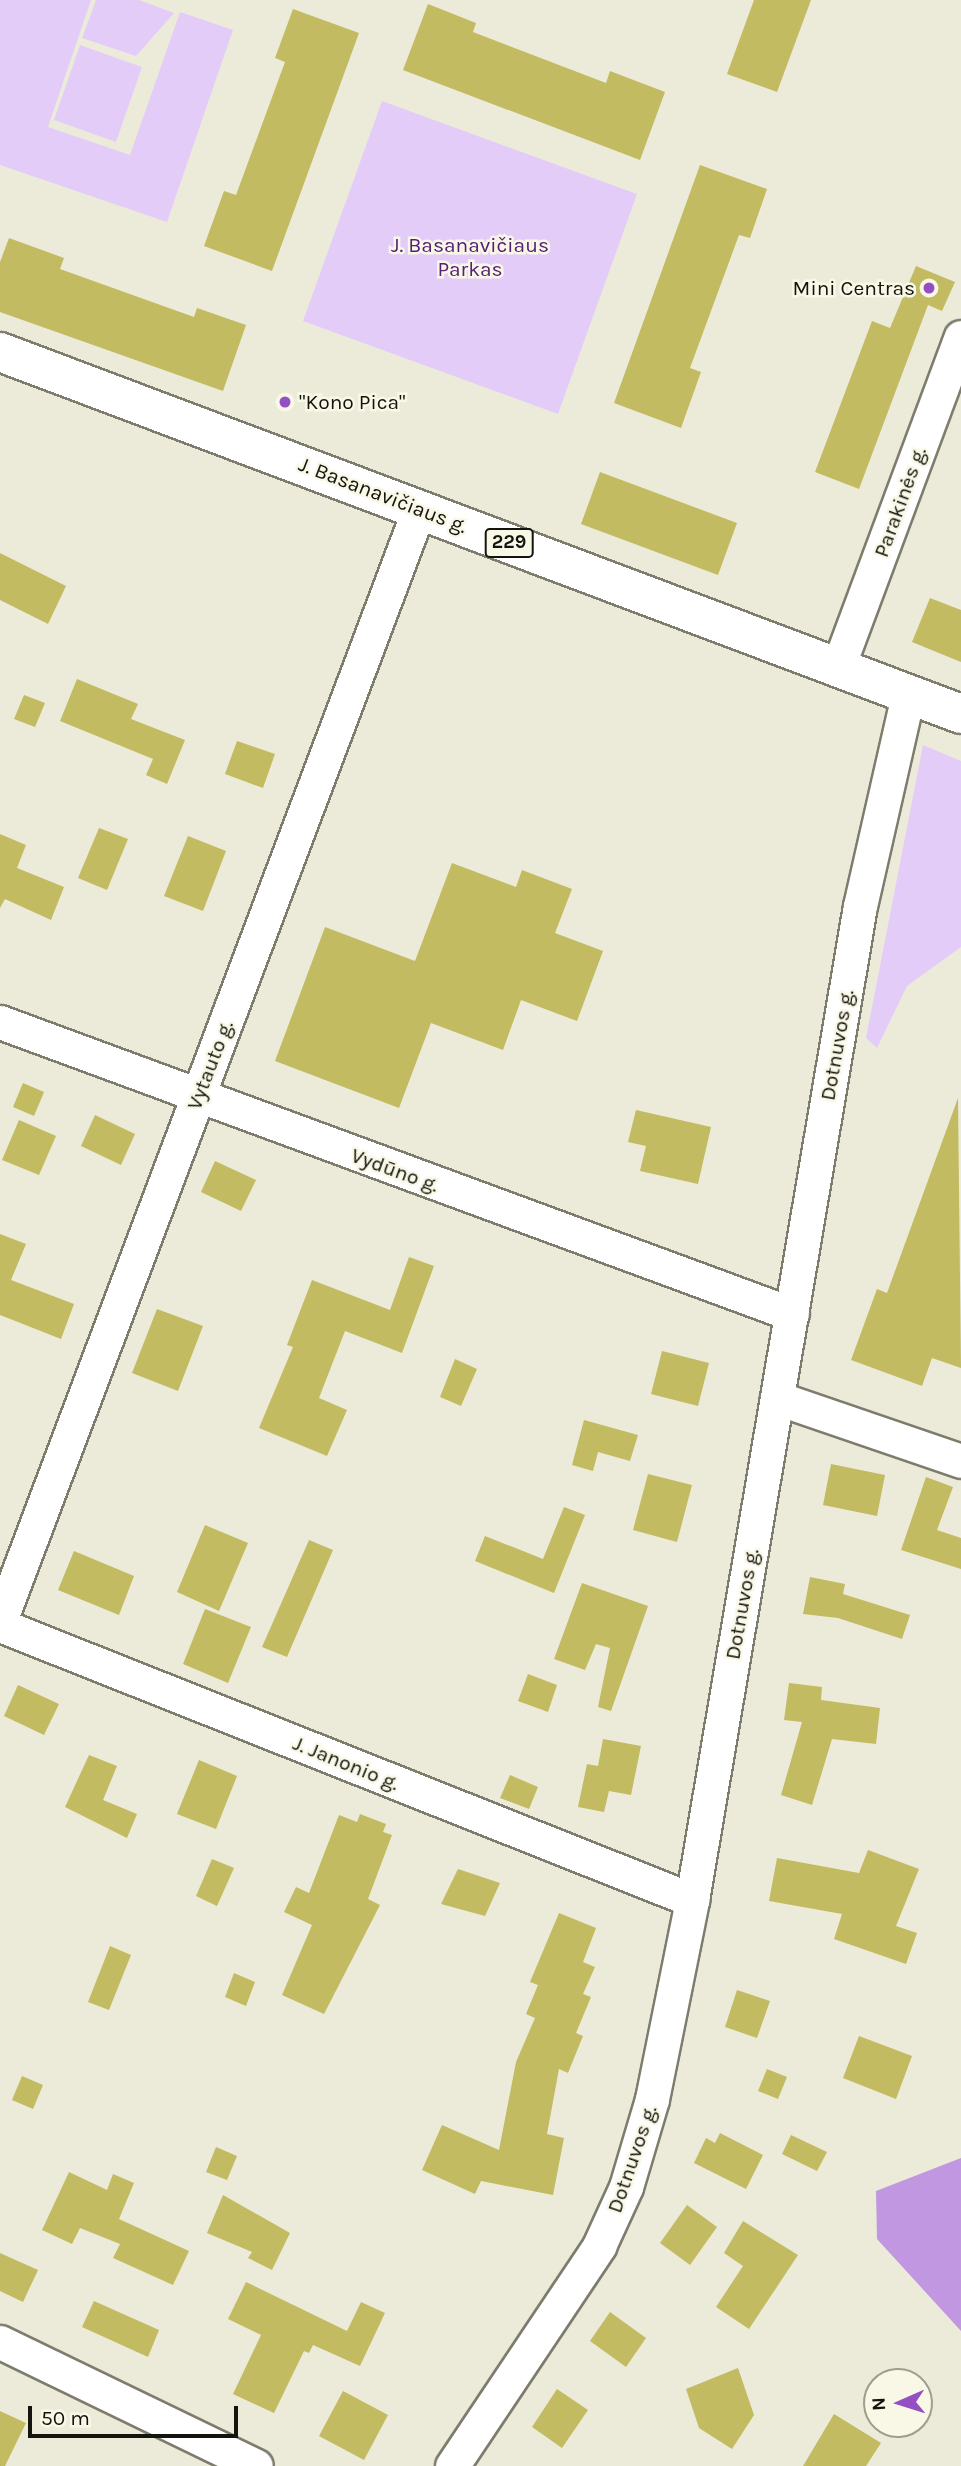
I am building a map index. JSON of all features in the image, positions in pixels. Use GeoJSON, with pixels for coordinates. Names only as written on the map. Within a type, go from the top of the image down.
{"type":"FeatureCollection","features":[{"type":"Feature","properties":{"kind":"main road","name":"J. Basanavičiaus g."},"geometry":{"type":"LineString","coordinates":[[0,352],[961,714]]}},
{"type":"Feature","properties":{"kind":"street","name":"Parakinės g."},"geometry":{"type":"LineString","coordinates":[[838,667],[961,337]]}},
{"type":"Feature","properties":{"kind":"street","name":"Vytauto g."},"geometry":{"type":"LineString","coordinates":[[0,1623],[419,509]]}},
{"type":"Feature","properties":{"kind":"street","name":"Dotnuvos g."},"geometry":{"type":"LineString","coordinates":[[452,2466],[599,2246],[626,2187],[652,2099],[692,1900],[860,906],[908,694]]}},
{"type":"Feature","properties":{"kind":"street","name":"Vydūno g."},"geometry":{"type":"LineString","coordinates":[[0,1022],[197,1098],[792,1314]]}},
{"type":"Feature","properties":{"kind":"street"},"geometry":{"type":"LineString","coordinates":[[777,1398],[961,1461]]}},
{"type":"Feature","properties":{"kind":"street","name":"J. Janonio g."},"geometry":{"type":"LineString","coordinates":[[0,1623],[692,1900]]}},
{"type":"Feature","properties":{"kind":"street"},"geometry":{"type":"LineString","coordinates":[[0,2342],[256,2466]]}},
{"type":"Feature","properties":{"kind":"green space"},"geometry":{"type":"Polygon","coordinates":[[[0,0],[91,0],[48,127],[130,155],[180,12],[233,30],[167,222],[0,165],[0,0]]]}},
{"type":"Feature","properties":{"kind":"green space"},"geometry":{"type":"Polygon","coordinates":[[[96,0],[139,0],[174,13],[136,56],[82,38],[96,0]]]}},
{"type":"Feature","properties":{"kind":"green space"},"geometry":{"type":"Polygon","coordinates":[[[80,45],[142,67],[116,142],[54,120],[80,45]]]}},
{"type":"Feature","properties":{"kind":"green space","name":"J. Basanavičiaus Parkas"},"geometry":{"type":"Polygon","coordinates":[[[382,101],[637,194],[558,414],[303,321],[382,101]]]}},
{"type":"Feature","properties":{"kind":"green space"},"geometry":{"type":"Polygon","coordinates":[[[923,745],[961,761],[961,947],[907,986],[877,1048],[866,1038],[923,745]]]}},
{"type":"Feature","properties":{"kind":"shaded area"},"geometry":{"type":"Polygon","coordinates":[[[961,2158],[961,2331],[877,2239],[876,2191],[961,2158]]]}},
{"type":"Feature","properties":{"kind":"building"},"geometry":{"type":"Polygon","coordinates":[[[754,0],[811,0],[777,92],[727,74],[754,0]]]}},
{"type":"Feature","properties":{"kind":"building"},"geometry":{"type":"Polygon","coordinates":[[[428,4],[476,23],[473,32],[606,83],[610,71],[665,92],[640,160],[403,70],[428,4]]]}},
{"type":"Feature","properties":{"kind":"building"},"geometry":{"type":"Polygon","coordinates":[[[293,9],[359,33],[272,271],[204,246],[224,191],[236,195],[285,62],[275,58],[293,9]]]}},
{"type":"Feature","properties":{"kind":"building"},"geometry":{"type":"Polygon","coordinates":[[[700,165],[767,189],[750,238],[739,235],[690,368],[701,372],[681,428],[614,403],[700,165]]]}},
{"type":"Feature","properties":{"kind":"building"},"geometry":{"type":"Polygon","coordinates":[[[9,238],[64,258],[60,269],[194,317],[197,308],[246,325],[223,391],[0,312],[0,262],[9,238]]]}},
{"type":"Feature","properties":{"kind":"building"},"geometry":{"type":"Polygon","coordinates":[[[916,266],[955,282],[942,311],[928,305],[859,489],[815,472],[872,321],[890,328],[916,266]]]}},
{"type":"Feature","properties":{"kind":"building"},"geometry":{"type":"Polygon","coordinates":[[[600,472],[737,523],[718,575],[581,524],[600,472]]]}},
{"type":"Feature","properties":{"kind":"building"},"geometry":{"type":"Polygon","coordinates":[[[0,553],[66,586],[48,624],[0,600],[0,553]]]}},
{"type":"Feature","properties":{"kind":"building"},"geometry":{"type":"Polygon","coordinates":[[[930,598],[961,610],[961,662],[912,642],[930,598]]]}},
{"type":"Feature","properties":{"kind":"building"},"geometry":{"type":"Polygon","coordinates":[[[77,679],[138,704],[131,719],[185,740],[167,784],[146,775],[153,759],[60,721],[77,679]]]}},
{"type":"Feature","properties":{"kind":"building"},"geometry":{"type":"Polygon","coordinates":[[[24,695],[45,703],[35,727],[14,719],[24,695]]]}},
{"type":"Feature","properties":{"kind":"building"},"geometry":{"type":"Polygon","coordinates":[[[237,741],[275,754],[263,788],[225,774],[237,741]]]}},
{"type":"Feature","properties":{"kind":"building"},"geometry":{"type":"Polygon","coordinates":[[[99,828],[128,839],[107,890],[78,878],[99,828]]]}},
{"type":"Feature","properties":{"kind":"building"},"geometry":{"type":"Polygon","coordinates":[[[0,834],[26,845],[17,868],[64,887],[51,920],[5,899],[0,908],[0,834]]]}},
{"type":"Feature","properties":{"kind":"building"},"geometry":{"type":"Polygon","coordinates":[[[188,836],[226,851],[203,911],[164,896],[188,836]]]}},
{"type":"Feature","properties":{"kind":"building"},"geometry":{"type":"Polygon","coordinates":[[[452,863],[516,887],[522,870],[572,889],[555,933],[603,951],[577,1021],[521,1000],[503,1050],[431,1023],[399,1108],[275,1061],[325,927],[415,961],[452,863]]]}},
{"type":"Feature","properties":{"kind":"building"},"geometry":{"type":"Polygon","coordinates":[[[23,1083],[44,1092],[34,1116],[13,1107],[23,1083]]]}},
{"type":"Feature","properties":{"kind":"building"},"geometry":{"type":"Polygon","coordinates":[[[958,1098],[961,1368],[932,1358],[922,1386],[851,1360],[877,1289],[887,1293],[958,1098]]]}},
{"type":"Feature","properties":{"kind":"building"},"geometry":{"type":"Polygon","coordinates":[[[636,1110],[711,1127],[698,1184],[640,1171],[646,1146],[628,1142],[636,1110]]]}},
{"type":"Feature","properties":{"kind":"building"},"geometry":{"type":"Polygon","coordinates":[[[95,1115],[135,1134],[121,1165],[81,1146],[95,1115]]]}},
{"type":"Feature","properties":{"kind":"building"},"geometry":{"type":"Polygon","coordinates":[[[19,1120],[56,1136],[39,1175],[2,1160],[19,1120]]]}},
{"type":"Feature","properties":{"kind":"building"},"geometry":{"type":"Polygon","coordinates":[[[215,1161],[256,1180],[241,1211],[201,1192],[215,1161]]]}},
{"type":"Feature","properties":{"kind":"building"},"geometry":{"type":"Polygon","coordinates":[[[0,1234],[26,1244],[11,1280],[74,1304],[61,1339],[0,1315],[0,1234]]]}},
{"type":"Feature","properties":{"kind":"building"},"geometry":{"type":"Polygon","coordinates":[[[409,1257],[434,1266],[402,1353],[345,1331],[319,1398],[347,1410],[327,1456],[259,1428],[293,1347],[287,1345],[312,1280],[390,1310],[409,1257]]]}},
{"type":"Feature","properties":{"kind":"building"},"geometry":{"type":"Polygon","coordinates":[[[157,1309],[203,1326],[178,1391],[132,1373],[157,1309]]]}},
{"type":"Feature","properties":{"kind":"building"},"geometry":{"type":"Polygon","coordinates":[[[662,1351],[709,1363],[698,1406],[651,1394],[662,1351]]]}},
{"type":"Feature","properties":{"kind":"building"},"geometry":{"type":"Polygon","coordinates":[[[455,1359],[477,1369],[461,1406],[440,1397],[455,1359]]]}},
{"type":"Feature","properties":{"kind":"building"},"geometry":{"type":"Polygon","coordinates":[[[584,1420],[638,1435],[630,1461],[598,1452],[593,1471],[572,1465],[584,1420]]]}},
{"type":"Feature","properties":{"kind":"building"},"geometry":{"type":"Polygon","coordinates":[[[831,1464],[885,1475],[877,1516],[823,1505],[831,1464]]]}},
{"type":"Feature","properties":{"kind":"building"},"geometry":{"type":"Polygon","coordinates":[[[648,1474],[692,1485],[677,1542],[633,1530],[648,1474]]]}},
{"type":"Feature","properties":{"kind":"building"},"geometry":{"type":"Polygon","coordinates":[[[926,1477],[953,1487],[937,1530],[961,1538],[961,1569],[901,1550],[926,1477]]]}},
{"type":"Feature","properties":{"kind":"building"},"geometry":{"type":"Polygon","coordinates":[[[564,1507],[585,1515],[554,1593],[475,1561],[485,1536],[543,1559],[564,1507]]]}},
{"type":"Feature","properties":{"kind":"building"},"geometry":{"type":"Polygon","coordinates":[[[205,1525],[248,1543],[219,1611],[177,1592],[205,1525]]]}},
{"type":"Feature","properties":{"kind":"building"},"geometry":{"type":"Polygon","coordinates":[[[309,1540],[333,1550],[287,1657],[262,1647],[309,1540]]]}},
{"type":"Feature","properties":{"kind":"building"},"geometry":{"type":"Polygon","coordinates":[[[74,1551],[134,1576],[119,1615],[58,1590],[74,1551]]]}},
{"type":"Feature","properties":{"kind":"building"},"geometry":{"type":"Polygon","coordinates":[[[810,1577],[845,1584],[843,1594],[910,1615],[902,1639],[838,1618],[803,1614],[810,1577]]]}},
{"type":"Feature","properties":{"kind":"building"},"geometry":{"type":"Polygon","coordinates":[[[582,1583],[648,1606],[611,1711],[598,1707],[610,1648],[596,1644],[585,1670],[554,1659],[582,1583]]]}},
{"type":"Feature","properties":{"kind":"building"},"geometry":{"type":"Polygon","coordinates":[[[205,1609],[251,1627],[228,1683],[183,1664],[205,1609]]]}},
{"type":"Feature","properties":{"kind":"building"},"geometry":{"type":"Polygon","coordinates":[[[528,1674],[557,1685],[548,1712],[518,1701],[528,1674]]]}},
{"type":"Feature","properties":{"kind":"building"},"geometry":{"type":"Polygon","coordinates":[[[789,1683],[822,1687],[821,1700],[880,1708],[876,1744],[832,1739],[812,1805],[781,1795],[802,1722],[784,1720],[789,1683]]]}},
{"type":"Feature","properties":{"kind":"building"},"geometry":{"type":"Polygon","coordinates":[[[18,1685],[59,1704],[44,1735],[4,1716],[18,1685]]]}},
{"type":"Feature","properties":{"kind":"building"},"geometry":{"type":"Polygon","coordinates":[[[603,1739],[641,1746],[631,1795],[609,1791],[604,1812],[578,1807],[587,1764],[598,1766],[603,1739]]]}},
{"type":"Feature","properties":{"kind":"building"},"geometry":{"type":"Polygon","coordinates":[[[89,1755],[117,1766],[103,1800],[137,1814],[127,1838],[65,1807],[89,1755]]]}},
{"type":"Feature","properties":{"kind":"building"},"geometry":{"type":"Polygon","coordinates":[[[199,1760],[237,1776],[216,1829],[177,1814],[199,1760]]]}},
{"type":"Feature","properties":{"kind":"building"},"geometry":{"type":"Polygon","coordinates":[[[510,1775],[538,1787],[529,1809],[500,1798],[510,1775]]]}},
{"type":"Feature","properties":{"kind":"building"},"geometry":{"type":"Polygon","coordinates":[[[360,1814],[386,1824],[383,1832],[392,1835],[368,1899],[380,1905],[324,2014],[282,1995],[312,1925],[284,1912],[296,1887],[309,1893],[339,1815],[357,1822],[360,1814]]]}},
{"type":"Feature","properties":{"kind":"building"},"geometry":{"type":"Polygon","coordinates":[[[868,1850],[919,1869],[896,1926],[917,1933],[906,1964],[834,1939],[842,1914],[769,1901],[777,1858],[859,1873],[868,1850]]]}},
{"type":"Feature","properties":{"kind":"building"},"geometry":{"type":"Polygon","coordinates":[[[212,1859],[234,1868],[217,1906],[196,1896],[212,1859]]]}},
{"type":"Feature","properties":{"kind":"building"},"geometry":{"type":"Polygon","coordinates":[[[458,1869],[500,1883],[485,1916],[441,1904],[458,1869]]]}},
{"type":"Feature","properties":{"kind":"building"},"geometry":{"type":"Polygon","coordinates":[[[559,1913],[596,1928],[583,1962],[595,1967],[583,1994],[591,1997],[576,2033],[583,2036],[568,2073],[559,2069],[547,2134],[564,2138],[553,2195],[481,2181],[475,2194],[422,2170],[442,2125],[499,2150],[516,2062],[535,2018],[526,2014],[538,1985],[530,1982],[559,1913]]]}},
{"type":"Feature","properties":{"kind":"building"},"geometry":{"type":"Polygon","coordinates":[[[110,1946],[131,1955],[109,2010],[88,2002],[110,1946]]]}},
{"type":"Feature","properties":{"kind":"building"},"geometry":{"type":"Polygon","coordinates":[[[234,1973],[255,1982],[246,2006],[225,1997],[234,1973]]]}},
{"type":"Feature","properties":{"kind":"building"},"geometry":{"type":"Polygon","coordinates":[[[737,1990],[770,2001],[757,2038],[725,2027],[737,1990]]]}},
{"type":"Feature","properties":{"kind":"building"},"geometry":{"type":"Polygon","coordinates":[[[859,2036],[912,2056],[896,2099],[843,2078],[859,2036]]]}},
{"type":"Feature","properties":{"kind":"building"},"geometry":{"type":"Polygon","coordinates":[[[767,2069],[787,2077],[778,2099],[758,2091],[767,2069]]]}},
{"type":"Feature","properties":{"kind":"building"},"geometry":{"type":"Polygon","coordinates":[[[22,2076],[43,2085],[33,2109],[12,2100],[22,2076]]]}},
{"type":"Feature","properties":{"kind":"building"},"geometry":{"type":"Polygon","coordinates":[[[720,2133],[763,2155],[746,2189],[694,2163],[706,2138],[715,2143],[720,2133]]]}},
{"type":"Feature","properties":{"kind":"building"},"geometry":{"type":"Polygon","coordinates":[[[791,2135],[827,2152],[817,2171],[782,2154],[791,2135]]]}},
{"type":"Feature","properties":{"kind":"building"},"geometry":{"type":"Polygon","coordinates":[[[216,2147],[237,2156],[227,2180],[206,2172],[216,2147]]]}},
{"type":"Feature","properties":{"kind":"building"},"geometry":{"type":"Polygon","coordinates":[[[69,2172],[107,2190],[113,2174],[134,2183],[119,2219],[189,2251],[173,2285],[113,2258],[120,2244],[80,2228],[72,2244],[42,2230],[69,2172]]]}},
{"type":"Feature","properties":{"kind":"building"},"geometry":{"type":"Polygon","coordinates":[[[223,2195],[290,2233],[272,2270],[248,2258],[252,2252],[207,2233],[223,2195]]]}},
{"type":"Feature","properties":{"kind":"building"},"geometry":{"type":"Polygon","coordinates":[[[687,2205],[717,2227],[690,2265],[660,2243],[687,2205]]]}},
{"type":"Feature","properties":{"kind":"building"},"geometry":{"type":"Polygon","coordinates":[[[743,2221],[798,2255],[749,2329],[716,2307],[743,2266],[724,2253],[743,2221]]]}},
{"type":"Feature","properties":{"kind":"building"},"geometry":{"type":"Polygon","coordinates":[[[0,2253],[38,2270],[23,2302],[0,2291],[0,2253]]]}},
{"type":"Feature","properties":{"kind":"building"},"geometry":{"type":"Polygon","coordinates":[[[246,2282],[347,2331],[361,2302],[385,2313],[360,2366],[313,2345],[309,2353],[304,2351],[274,2413],[233,2394],[261,2335],[228,2319],[246,2282]]]}},
{"type":"Feature","properties":{"kind":"building"},"geometry":{"type":"Polygon","coordinates":[[[94,2301],[159,2330],[148,2357],[82,2327],[94,2301]]]}},
{"type":"Feature","properties":{"kind":"building"},"geometry":{"type":"Polygon","coordinates":[[[610,2312],[646,2338],[626,2367],[590,2341],[610,2312]]]}},
{"type":"Feature","properties":{"kind":"building"},"geometry":{"type":"Polygon","coordinates":[[[738,2368],[754,2415],[732,2449],[699,2428],[686,2389],[738,2368]]]}},
{"type":"Feature","properties":{"kind":"building"},"geometry":{"type":"Polygon","coordinates":[[[557,2389],[588,2410],[562,2448],[532,2427],[557,2389]]]}},
{"type":"Feature","properties":{"kind":"building"},"geometry":{"type":"Polygon","coordinates":[[[343,2391],[388,2415],[364,2460],[319,2436],[343,2391]]]}},
{"type":"Feature","properties":{"kind":"building"},"geometry":{"type":"Polygon","coordinates":[[[0,2411],[26,2423],[5,2466],[0,2466],[0,2411]]]}},
{"type":"Feature","properties":{"kind":"building"},"geometry":{"type":"Polygon","coordinates":[[[834,2414],[863,2432],[863,2438],[873,2438],[881,2443],[866,2466],[803,2466],[834,2414]]]}},
{"type":"Feature","properties":{"kind":"place","name":"Mini Centras"},"geometry":{"type":"Point","coordinates":[929,288]}},
{"type":"Feature","properties":{"kind":"place","name":"\"Kono Pica\""},"geometry":{"type":"Point","coordinates":[285,402]}}]}
